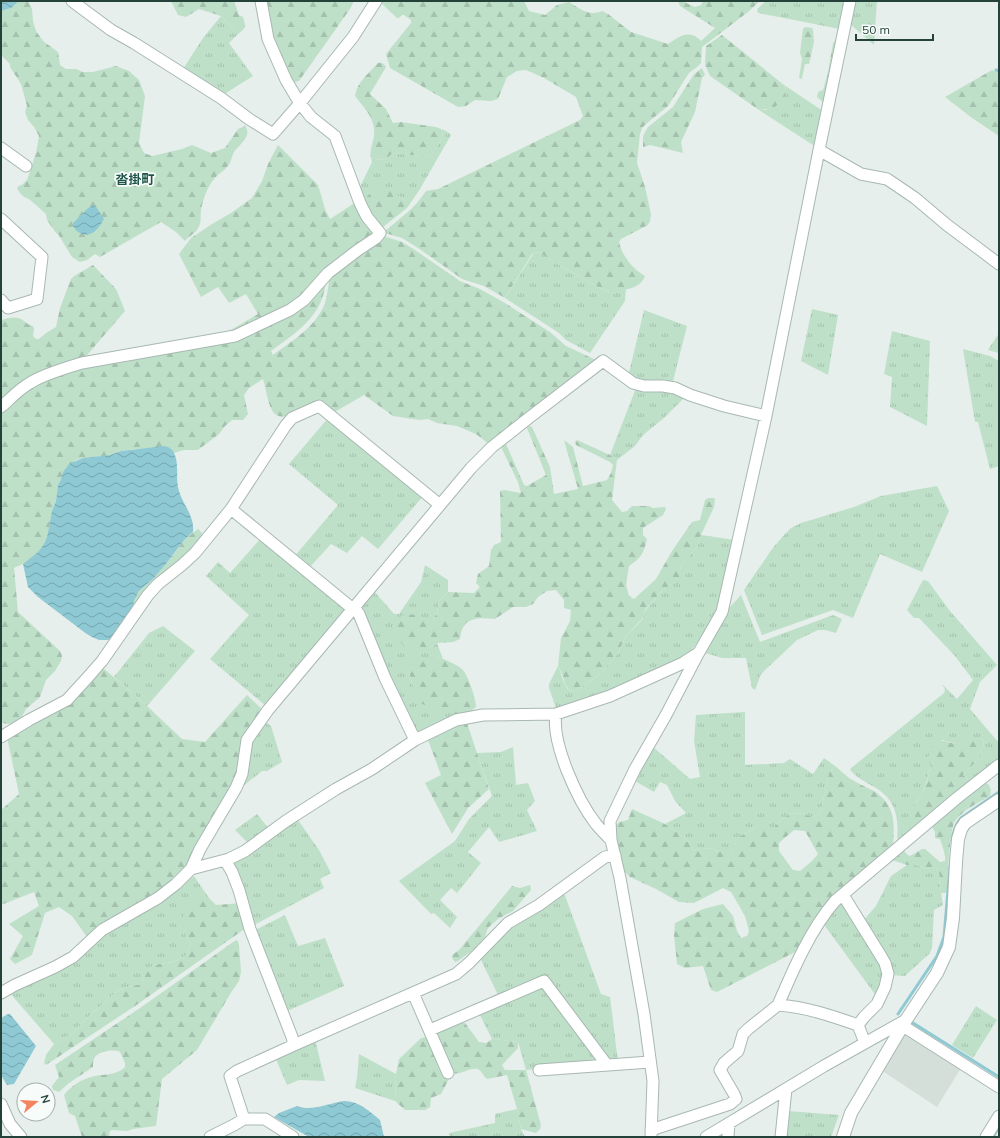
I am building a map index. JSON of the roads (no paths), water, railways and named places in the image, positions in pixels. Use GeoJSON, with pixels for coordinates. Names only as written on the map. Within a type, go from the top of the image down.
{"type":"FeatureCollection","features":[{"type":"Feature","properties":{"kind":"street"},"geometry":{"type":"LineString","coordinates":[[72,1],[112,30],[220,98],[249,120],[273,134],[300,103],[352,37],[376,1]]}},
{"type":"Feature","properties":{"kind":"street"},"geometry":{"type":"LineString","coordinates":[[1,407],[23,387],[31,382],[82,363],[235,336],[258,326],[290,310],[304,300],[329,273],[376,238],[380,233],[367,217],[360,203],[335,136],[311,117],[300,103],[286,80],[268,39],[261,1]]}},
{"type":"Feature","properties":{"kind":"street"},"geometry":{"type":"LineString","coordinates":[[850,1],[766,416],[722,612],[636,769],[610,820],[611,840],[620,878],[644,1014],[653,1081],[651,1133],[730,1104],[736,1099],[720,1070],[724,1063],[738,1051],[743,1034],[778,1005],[791,974],[819,922],[835,901],[940,812],[999,765]]}},
{"type":"Feature","properties":{"kind":"street"},"geometry":{"type":"LineString","coordinates":[[1,148],[26,166]]}},
{"type":"Feature","properties":{"kind":"street"},"geometry":{"type":"LineString","coordinates":[[819,150],[861,174],[887,179],[915,198],[947,225],[999,264]]}},
{"type":"Feature","properties":{"kind":"street"},"geometry":{"type":"LineString","coordinates":[[1,219],[42,257],[37,299],[8,308],[1,300]]}},
{"type":"Feature","properties":{"kind":"street"},"geometry":{"type":"LineString","coordinates":[[1,993],[15,985],[56,967],[73,957],[102,930],[158,898],[176,884],[191,869],[200,849],[236,788],[242,774],[247,740],[268,710],[471,468],[492,447],[602,361],[633,383],[644,386],[663,386],[675,388],[690,395],[724,406],[766,416]]}},
{"type":"Feature","properties":{"kind":"street"},"geometry":{"type":"LineString","coordinates":[[1,737],[67,700],[102,661],[148,595],[158,584],[182,566],[195,553],[231,509],[292,418],[319,406],[440,506]]}},
{"type":"Feature","properties":{"kind":"street"},"geometry":{"type":"LineString","coordinates":[[231,509],[359,614],[385,678],[415,740]]}},
{"type":"Feature","properties":{"kind":"street"},"geometry":{"type":"LineString","coordinates":[[191,869],[225,860],[245,851],[286,821],[336,789],[372,769],[415,740],[456,720],[483,715],[556,714],[610,696],[683,663],[698,654]]}},
{"type":"Feature","properties":{"kind":"street"},"geometry":{"type":"LineString","coordinates":[[556,714],[555,722],[558,746],[567,770],[592,818],[611,840]]}},
{"type":"Feature","properties":{"kind":"street"},"geometry":{"type":"LineString","coordinates":[[843,1137],[850,1114],[904,1023],[938,973],[949,947],[953,918],[958,839],[961,829],[965,823],[999,800]]}},
{"type":"Feature","properties":{"kind":"street"},"geometry":{"type":"LineString","coordinates":[[244,1118],[230,1076],[237,1071],[456,974],[508,923],[539,905],[605,857],[615,855]]}},
{"type":"Feature","properties":{"kind":"street"},"geometry":{"type":"LineString","coordinates":[[225,860],[232,872],[239,890],[250,929],[294,1045]]}},
{"type":"Feature","properties":{"kind":"street"},"geometry":{"type":"LineString","coordinates":[[843,895],[885,963],[888,974],[885,987],[877,1004],[864,1016],[858,1025]]}},
{"type":"Feature","properties":{"kind":"street"},"geometry":{"type":"LineString","coordinates":[[430,1030],[544,981],[606,1065]]}},
{"type":"Feature","properties":{"kind":"street"},"geometry":{"type":"LineString","coordinates":[[413,993],[448,1073]]}},
{"type":"Feature","properties":{"kind":"street"},"geometry":{"type":"LineString","coordinates":[[778,1005],[812,1010],[858,1025]]}},
{"type":"Feature","properties":{"kind":"street"},"geometry":{"type":"LineString","coordinates":[[706,1137],[865,1043],[904,1023]]}},
{"type":"Feature","properties":{"kind":"street"},"geometry":{"type":"LineString","coordinates":[[904,1023],[999,1087]]}},
{"type":"Feature","properties":{"kind":"street"},"geometry":{"type":"LineString","coordinates":[[858,1025],[865,1043]]}},
{"type":"Feature","properties":{"kind":"street"},"geometry":{"type":"LineString","coordinates":[[539,1070],[650,1062]]}},
{"type":"Feature","properties":{"kind":"street"},"geometry":{"type":"LineString","coordinates":[[781,1137],[786,1089]]}},
{"type":"Feature","properties":{"kind":"street"},"geometry":{"type":"LineString","coordinates":[[1,1104],[10,1124],[21,1137]]}},
{"type":"Feature","properties":{"kind":"street"},"geometry":{"type":"LineString","coordinates":[[986,1137],[999,1116]]}},
{"type":"Feature","properties":{"kind":"street"},"geometry":{"type":"LineString","coordinates":[[210,1137],[234,1125],[244,1118],[265,1119],[294,1137]]}},
{"type":"Feature","properties":{"kind":"street"},"geometry":{"type":"LineString","coordinates":[[728,1137],[729,1123]]}},
{"type":"Feature","properties":{"kind":"water"},"geometry":{"type":"Polygon","coordinates":[[[1,1],[19,1],[11,8],[1,11],[1,1]]]}},
{"type":"Feature","properties":{"kind":"water"},"geometry":{"type":"Polygon","coordinates":[[[95,205],[104,219],[100,226],[91,234],[88,235],[80,233],[75,229],[73,223],[88,208],[95,205]]]}},
{"type":"Feature","properties":{"kind":"water"},"geometry":{"type":"Polygon","coordinates":[[[164,446],[171,449],[176,457],[178,487],[192,520],[193,532],[185,539],[153,579],[139,591],[133,607],[115,636],[108,640],[99,640],[84,632],[38,597],[28,587],[23,564],[38,552],[44,544],[56,501],[58,485],[63,472],[70,463],[84,458],[110,455],[121,451],[164,446]]]}},
{"type":"Feature","properties":{"kind":"water"},"geometry":{"type":"Polygon","coordinates":[[[10,1014],[36,1046],[14,1084],[7,1085],[1,1075],[1,1018],[10,1014]]]}},
{"type":"Feature","properties":{"kind":"water"},"geometry":{"type":"Polygon","coordinates":[[[349,1101],[359,1105],[380,1120],[384,1137],[309,1137],[274,1117],[279,1113],[297,1106],[302,1108],[314,1108],[349,1101]]]}},
{"type":"Feature","properties":{"kind":"waterway"},"geometry":{"type":"LineString","coordinates":[[952,841],[957,823],[961,818],[999,792]]}},
{"type":"Feature","properties":{"kind":"waterway"},"geometry":{"type":"LineString","coordinates":[[898,1014],[937,956],[944,937],[950,867]]}},
{"type":"Feature","properties":{"kind":"waterway"},"geometry":{"type":"LineString","coordinates":[[913,1023],[999,1077]]}},
{"type":"Feature","properties":{"kind":"waterway"},"geometry":{"type":"LineString","coordinates":[[993,1137],[999,1127]]}},
{"type":"Feature","properties":{"kind":"district","name":"沓掛町"},"geometry":{"type":"Point","coordinates":[135,179]}}]}
